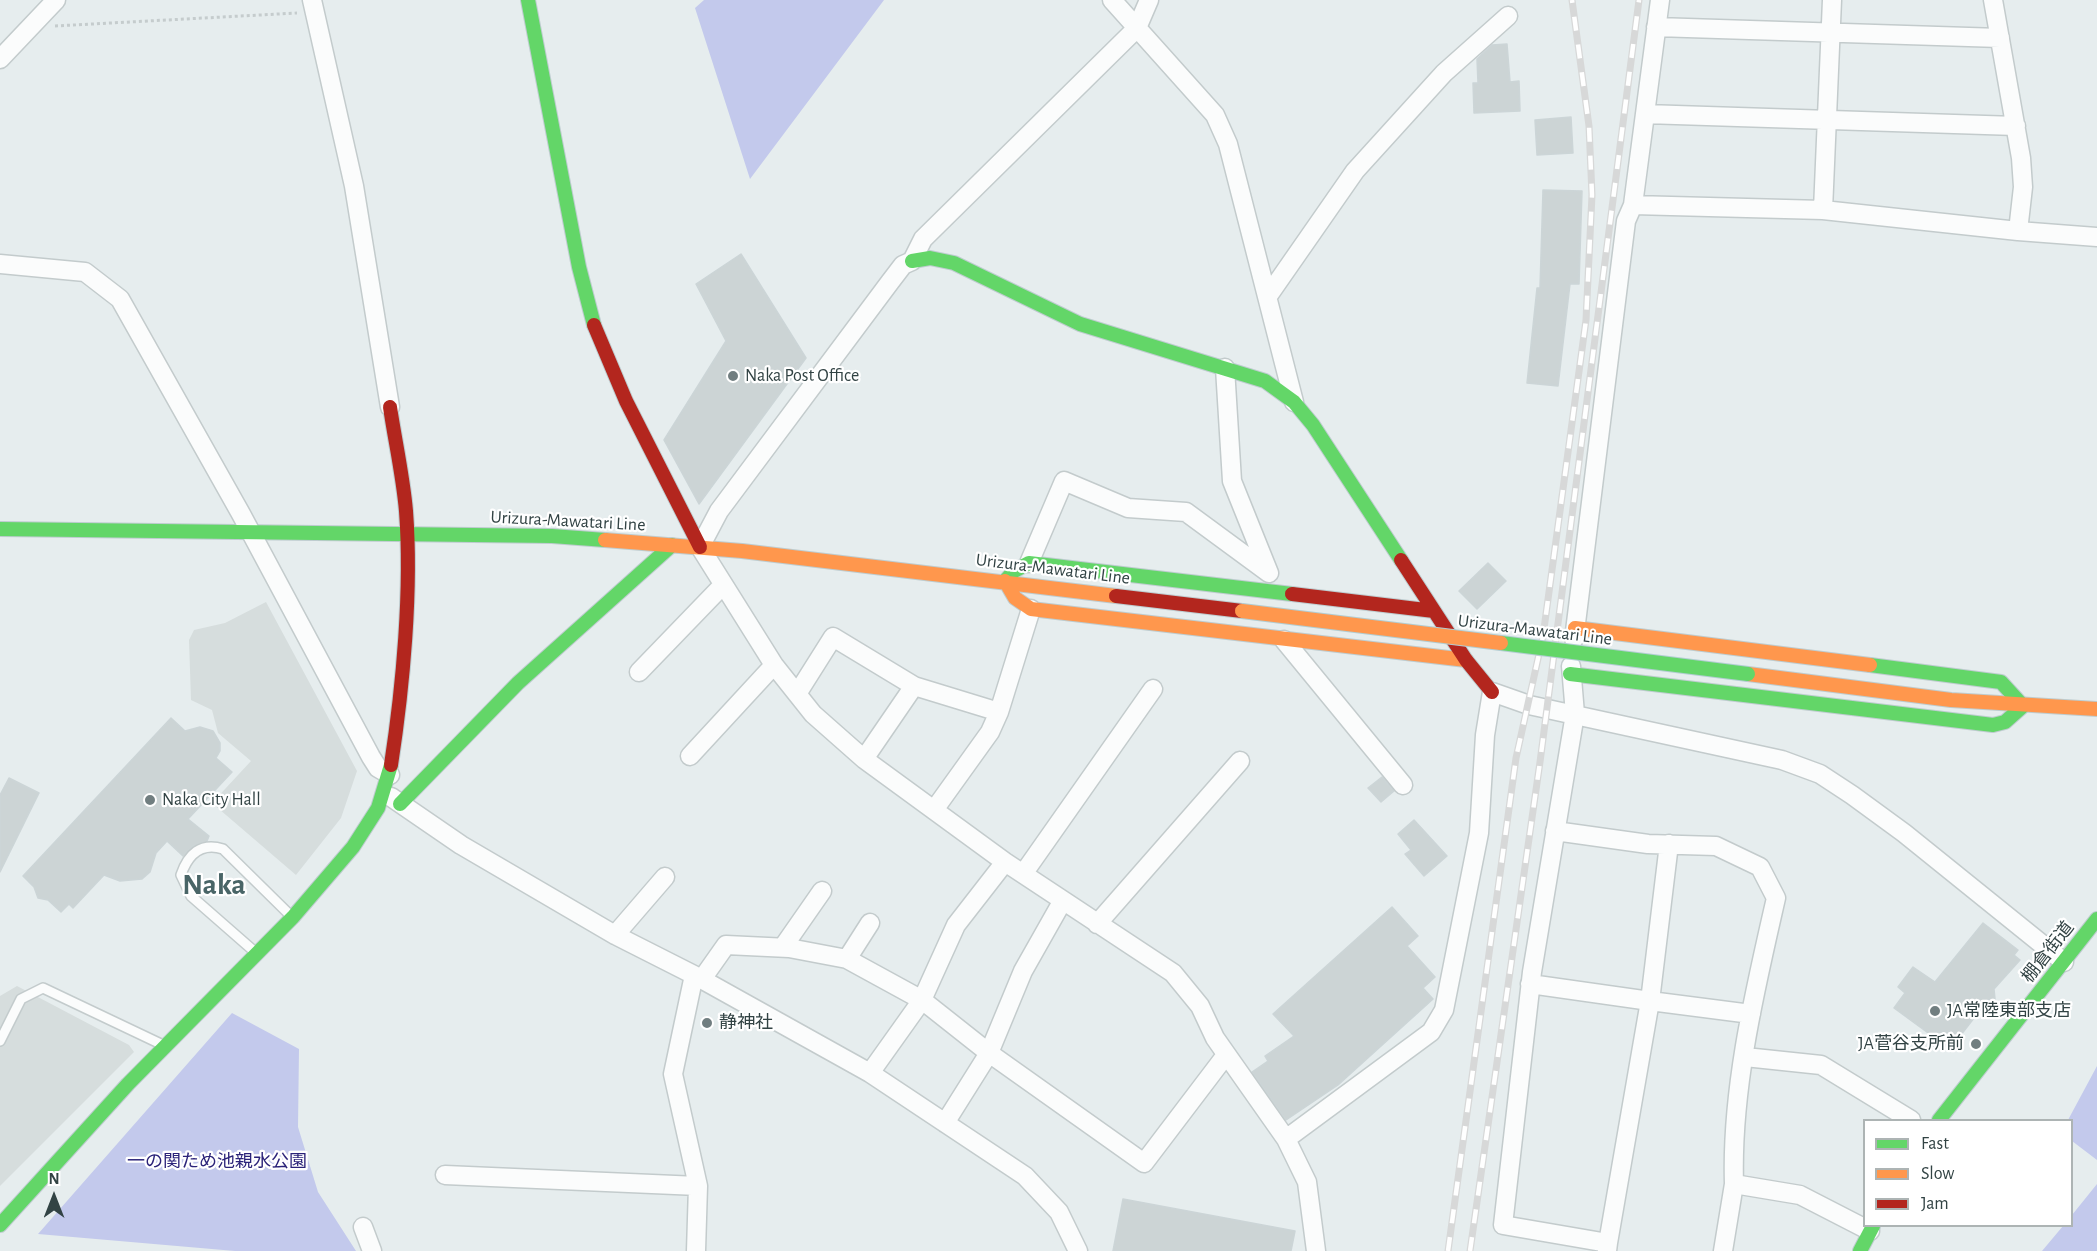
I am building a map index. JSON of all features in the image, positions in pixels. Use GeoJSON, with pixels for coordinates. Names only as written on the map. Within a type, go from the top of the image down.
{"type":"FeatureCollection","features":[{"type":"Feature","properties":{"kind":"main road"},"geometry":{"type":"LineString","coordinates":[[528,0],[579,267],[596,333],[626,401],[700,547]]}},
{"type":"Feature","properties":{"kind":"main road"},"geometry":{"type":"LineString","coordinates":[[912,261],[930,258],[948,261],[1080,324],[1265,381],[1294,402],[1336,457],[1466,660],[1492,692]]}},
{"type":"Feature","properties":{"kind":"main road"},"geometry":{"type":"LineString","coordinates":[[0,1225],[165,1046],[292,917],[353,847],[378,808],[386,784],[404,643],[406,510],[390,407]]}},
{"type":"Feature","properties":{"kind":"main road","name":"Urizura-Mawatari Line"},"geometry":{"type":"LineString","coordinates":[[0,529],[552,536],[700,547],[1005,581],[1951,700],[2097,709]]}},
{"type":"Feature","properties":{"kind":"main road"},"geometry":{"type":"LineString","coordinates":[[400,804],[518,683],[672,545]]}},
{"type":"Feature","properties":{"kind":"main road"},"geometry":{"type":"LineString","coordinates":[[1434,611],[1029,562],[1005,581],[1012,596],[1021,605],[1031,609],[1466,660]]}},
{"type":"Feature","properties":{"kind":"main road"},"geometry":{"type":"LineString","coordinates":[[1570,674],[1993,725],[2005,722],[2023,706],[2001,682],[1575,627]]}},
{"type":"Feature","properties":{"kind":"main road","name":"棚倉街道"},"geometry":{"type":"LineString","coordinates":[[1941,1119],[2097,919]]}},
{"type":"Feature","properties":{"kind":"main road"},"geometry":{"type":"LineString","coordinates":[[1860,1251],[1871,1228]]}},
{"type":"Feature","properties":{"kind":"street"},"geometry":{"type":"LineString","coordinates":[[0,59],[57,0]]}},
{"type":"Feature","properties":{"kind":"street"},"geometry":{"type":"LineString","coordinates":[[1112,0],[1215,115],[1228,144],[1294,402]]}},
{"type":"Feature","properties":{"kind":"street"},"geometry":{"type":"LineString","coordinates":[[1149,0],[1137,28],[923,239],[912,261],[903,265],[719,511],[700,547],[774,665],[813,714],[864,759],[1005,862],[1173,974],[1200,1006],[1226,1055],[1286,1138],[1307,1182],[1316,1251]]}},
{"type":"Feature","properties":{"kind":"street"},"geometry":{"type":"LineString","coordinates":[[1660,0],[1633,205],[1626,221],[1575,627],[1570,674],[1575,714],[1530,984],[1503,1225],[1608,1247],[1650,1001],[1669,844]]}},
{"type":"Feature","properties":{"kind":"street"},"geometry":{"type":"LineString","coordinates":[[1823,210],[1832,0]]}},
{"type":"Feature","properties":{"kind":"street"},"geometry":{"type":"LineString","coordinates":[[1993,0],[2016,126],[2023,187],[2018,231]]}},
{"type":"Feature","properties":{"kind":"street"},"geometry":{"type":"LineString","coordinates":[[314,7],[354,186],[390,407]]}},
{"type":"Feature","properties":{"kind":"street"},"geometry":{"type":"LineString","coordinates":[[1268,296],[1355,171],[1444,73],[1508,16]]}},
{"type":"Feature","properties":{"kind":"street"},"geometry":{"type":"LineString","coordinates":[[1656,27],[2000,38]]}},
{"type":"Feature","properties":{"kind":"street"},"geometry":{"type":"LineString","coordinates":[[1645,114],[2016,126]]}},
{"type":"Feature","properties":{"kind":"street"},"geometry":{"type":"LineString","coordinates":[[1633,205],[1823,210],[2097,237]]}},
{"type":"Feature","properties":{"kind":"street"},"geometry":{"type":"LineString","coordinates":[[0,264],[85,272],[120,299],[251,532],[371,757],[400,804],[461,845],[615,935],[698,977],[870,1073],[1025,1176],[1059,1212],[1078,1251]]}},
{"type":"Feature","properties":{"kind":"street"},"geometry":{"type":"LineString","coordinates":[[1225,368],[1232,481],[1269,573],[1283,593]]}},
{"type":"Feature","properties":{"kind":"street"},"geometry":{"type":"LineString","coordinates":[[1029,562],[1064,481],[1128,508],[1186,512],[1269,573]]}},
{"type":"Feature","properties":{"kind":"street"},"geometry":{"type":"LineString","coordinates":[[639,672],[723,585]]}},
{"type":"Feature","properties":{"kind":"street"},"geometry":{"type":"LineString","coordinates":[[934,810],[990,732],[999,712],[1031,609]]}},
{"type":"Feature","properties":{"kind":"street"},"geometry":{"type":"LineString","coordinates":[[797,694],[833,637],[914,686],[999,712]]}},
{"type":"Feature","properties":{"kind":"street"},"geometry":{"type":"LineString","coordinates":[[1284,640],[1403,785]]}},
{"type":"Feature","properties":{"kind":"street"},"geometry":{"type":"LineString","coordinates":[[690,756],[774,665]]}},
{"type":"Feature","properties":{"kind":"street"},"geometry":{"type":"LineString","coordinates":[[864,759],[914,686]]}},
{"type":"Feature","properties":{"kind":"street"},"geometry":{"type":"LineString","coordinates":[[1023,874],[1153,689]]}},
{"type":"Feature","properties":{"kind":"street"},"geometry":{"type":"LineString","coordinates":[[1286,1138],[1431,1032],[1444,1010],[1479,833],[1485,735],[1492,692],[1528,705],[1782,760],[1820,774],[1904,833],[2064,962]]}},
{"type":"Feature","properties":{"kind":"street"},"geometry":{"type":"LineString","coordinates":[[1097,924],[1240,761]]}},
{"type":"Feature","properties":{"kind":"street"},"geometry":{"type":"LineString","coordinates":[[1555,831],[1669,844],[1716,846],[1760,867],[1776,898],[1751,1014],[1733,1148],[1734,1184],[1723,1251]]}},
{"type":"Feature","properties":{"kind":"street"},"geometry":{"type":"LineString","coordinates":[[870,1073],[922,1000],[956,926],[1005,862]]}},
{"type":"Feature","properties":{"kind":"street"},"geometry":{"type":"LineString","coordinates":[[615,935],[665,877]]}},
{"type":"Feature","properties":{"kind":"street"},"geometry":{"type":"LineString","coordinates":[[783,947],[822,891]]}},
{"type":"Feature","properties":{"kind":"street"},"geometry":{"type":"LineString","coordinates":[[945,1123],[989,1053],[1023,971],[1062,902]]}},
{"type":"Feature","properties":{"kind":"street"},"geometry":{"type":"LineString","coordinates":[[847,959],[870,922]]}},
{"type":"Feature","properties":{"kind":"street"},"geometry":{"type":"LineString","coordinates":[[696,1251],[698,1186],[673,1074],[698,977],[726,945],[783,947],[847,959],[922,1000],[989,1053],[1144,1163],[1226,1055]]}},
{"type":"Feature","properties":{"kind":"street"},"geometry":{"type":"LineString","coordinates":[[1530,984],[1751,1014]]}},
{"type":"Feature","properties":{"kind":"street"},"geometry":{"type":"LineString","coordinates":[[1745,1058],[1821,1065],[1909,1119]]}},
{"type":"Feature","properties":{"kind":"street"},"geometry":{"type":"LineString","coordinates":[[445,1175],[698,1186]]}},
{"type":"Feature","properties":{"kind":"street"},"geometry":{"type":"LineString","coordinates":[[1734,1184],[1800,1196],[1863,1224]]}},
{"type":"Feature","properties":{"kind":"street"},"geometry":{"type":"LineString","coordinates":[[363,1227],[372,1251]]}},
{"type":"Feature","properties":{"kind":"lane"},"geometry":{"type":"LineString","coordinates":[[256,953],[190,896],[181,874],[186,860],[199,849],[211,846],[223,849],[292,917]]}},
{"type":"Feature","properties":{"kind":"lane"},"geometry":{"type":"LineString","coordinates":[[0,1041],[21,999],[43,988],[165,1046]]}},
{"type":"Feature","properties":{"kind":"path"},"geometry":{"type":"LineString","coordinates":[[32,27],[277,13],[314,7]]}},
{"type":"Feature","properties":{"kind":"green space"},"geometry":{"type":"Polygon","coordinates":[[[704,0],[884,0],[750,179],[695,8],[704,0]]]}},
{"type":"Feature","properties":{"kind":"green space","name":"一の関ため池親水公園"},"geometry":{"type":"Polygon","coordinates":[[[232,1013],[299,1049],[298,1127],[318,1192],[356,1251],[235,1251],[38,1234],[232,1013]]]}},
{"type":"Feature","properties":{"kind":"green space"},"geometry":{"type":"Polygon","coordinates":[[[2097,1066],[2097,1160],[2073,1142],[2073,1119],[2069,1119],[2097,1066]]]}},
{"type":"Feature","properties":{"kind":"green space"},"geometry":{"type":"Polygon","coordinates":[[[2097,1184],[2097,1251],[2042,1251],[2062,1227],[2073,1227],[2073,1214],[2097,1184]]]}},
{"type":"Feature","properties":{"kind":"shaded area"},"geometry":{"type":"Polygon","coordinates":[[[266,602],[357,771],[341,818],[296,875],[212,803],[251,761],[218,733],[212,710],[191,700],[189,640],[194,630],[225,623],[266,602]]]}},
{"type":"Feature","properties":{"kind":"shaded area"},"geometry":{"type":"Polygon","coordinates":[[[17,986],[129,1045],[134,1052],[0,1186],[0,996],[17,986]]]}},
{"type":"Feature","properties":{"kind":"building"},"geometry":{"type":"Polygon","coordinates":[[[1507,44],[1510,82],[1519,81],[1520,111],[1474,113],[1473,83],[1478,83],[1477,59],[1492,45],[1507,44]]]}},
{"type":"Feature","properties":{"kind":"building"},"geometry":{"type":"Polygon","coordinates":[[[1571,117],[1573,153],[1537,155],[1535,120],[1571,117]]]}},
{"type":"Feature","properties":{"kind":"building"},"geometry":{"type":"Polygon","coordinates":[[[1543,190],[1582,191],[1579,284],[1570,284],[1558,386],[1527,383],[1537,288],[1540,288],[1543,190]]]}},
{"type":"Feature","properties":{"kind":"building"},"geometry":{"type":"Polygon","coordinates":[[[741,254],[806,358],[699,504],[664,440],[726,341],[696,284],[741,254]]]}},
{"type":"Feature","properties":{"kind":"building"},"geometry":{"type":"Polygon","coordinates":[[[1488,563],[1506,581],[1477,609],[1459,591],[1488,563]]]}},
{"type":"Feature","properties":{"kind":"building","name":"Naka City Hall"},"geometry":{"type":"Polygon","coordinates":[[[171,718],[185,731],[200,727],[213,731],[220,743],[220,751],[216,758],[232,772],[188,819],[209,836],[207,841],[193,846],[183,856],[167,841],[156,853],[150,872],[142,879],[120,881],[104,875],[73,908],[69,904],[61,912],[48,900],[38,898],[34,887],[23,876],[171,718]]]}},
{"type":"Feature","properties":{"kind":"building"},"geometry":{"type":"Polygon","coordinates":[[[1382,777],[1394,791],[1381,802],[1368,788],[1382,777]]]}},
{"type":"Feature","properties":{"kind":"building"},"geometry":{"type":"Polygon","coordinates":[[[9,778],[39,793],[0,872],[0,795],[9,778]]]}},
{"type":"Feature","properties":{"kind":"building"},"geometry":{"type":"Polygon","coordinates":[[[1414,820],[1447,856],[1424,876],[1405,854],[1411,850],[1398,834],[1414,820]]]}},
{"type":"Feature","properties":{"kind":"building"},"geometry":{"type":"Polygon","coordinates":[[[1392,907],[1418,936],[1407,946],[1435,977],[1423,988],[1433,999],[1338,1085],[1286,1120],[1252,1072],[1268,1061],[1265,1056],[1294,1036],[1273,1014],[1392,907]]]}},
{"type":"Feature","properties":{"kind":"building"},"geometry":{"type":"Polygon","coordinates":[[[1983,923],[2018,950],[2014,955],[2020,960],[1994,989],[1995,999],[1988,1000],[1950,1049],[1894,1008],[1905,993],[1898,987],[1913,967],[1935,982],[1983,923]]]}},
{"type":"Feature","properties":{"kind":"building"},"geometry":{"type":"Polygon","coordinates":[[[1123,1199],[1295,1231],[1291,1251],[1113,1251],[1123,1199]]]}},
{"type":"Feature","properties":{"kind":"railway"},"geometry":{"type":"LineString","coordinates":[[1448,1251],[1516,758],[1543,636],[1586,320],[1592,195],[1589,126],[1572,0]]}},
{"type":"Feature","properties":{"kind":"railway"},"geometry":{"type":"LineString","coordinates":[[1470,1251],[1540,762],[1639,0]]}},
{"type":"Feature","properties":{"kind":"traffic: fast"},"geometry":{"type":"LineString","coordinates":[[528,0],[579,267],[594,325]]}},
{"type":"Feature","properties":{"kind":"traffic: fast"},"geometry":{"type":"LineString","coordinates":[[912,261],[930,258],[954,263],[1080,324],[1265,381],[1294,402],[1313,425],[1401,560]]}},
{"type":"Feature","properties":{"kind":"traffic: fast"},"geometry":{"type":"LineString","coordinates":[[0,529],[552,536],[605,540]]}},
{"type":"Feature","properties":{"kind":"traffic: fast"},"geometry":{"type":"LineString","coordinates":[[400,804],[518,683],[672,545]]}},
{"type":"Feature","properties":{"kind":"traffic: fast"},"geometry":{"type":"LineString","coordinates":[[1005,581],[1014,571],[1029,563],[1292,594]]}},
{"type":"Feature","properties":{"kind":"traffic: fast"},"geometry":{"type":"LineString","coordinates":[[1501,643],[1748,674]]}},
{"type":"Feature","properties":{"kind":"traffic: fast"},"geometry":{"type":"LineString","coordinates":[[1570,674],[1993,725],[2005,722],[2023,706],[2001,682],[1870,665]]}},
{"type":"Feature","properties":{"kind":"traffic: fast"},"geometry":{"type":"LineString","coordinates":[[0,1225],[128,1084],[293,917],[353,847],[378,808],[391,765]]}},
{"type":"Feature","properties":{"kind":"traffic: fast"},"geometry":{"type":"LineString","coordinates":[[1940,1119],[2097,919]]}},
{"type":"Feature","properties":{"kind":"traffic: fast"},"geometry":{"type":"LineString","coordinates":[[1860,1251],[1872,1227]]}},
{"type":"Feature","properties":{"kind":"traffic: slow"},"geometry":{"type":"LineString","coordinates":[[605,540],[742,551],[1116,596]]}},
{"type":"Feature","properties":{"kind":"traffic: slow"},"geometry":{"type":"LineString","coordinates":[[1005,581],[1015,598],[1031,609],[1466,660]]}},
{"type":"Feature","properties":{"kind":"traffic: slow"},"geometry":{"type":"LineString","coordinates":[[1242,611],[1501,643]]}},
{"type":"Feature","properties":{"kind":"traffic: slow"},"geometry":{"type":"LineString","coordinates":[[1575,628],[1870,665]]}},
{"type":"Feature","properties":{"kind":"traffic: slow"},"geometry":{"type":"LineString","coordinates":[[1748,674],[1951,700],[2097,709]]}},
{"type":"Feature","properties":{"kind":"traffic: jam"},"geometry":{"type":"LineString","coordinates":[[594,325],[626,401],[700,547]]}},
{"type":"Feature","properties":{"kind":"traffic: jam"},"geometry":{"type":"LineString","coordinates":[[390,407],[405,498],[408,541],[403,671],[391,765]]}},
{"type":"Feature","properties":{"kind":"traffic: jam"},"geometry":{"type":"LineString","coordinates":[[1401,560],[1466,660],[1492,692]]}},
{"type":"Feature","properties":{"kind":"traffic: jam"},"geometry":{"type":"LineString","coordinates":[[1292,594],[1434,611]]}},
{"type":"Feature","properties":{"kind":"traffic: jam"},"geometry":{"type":"LineString","coordinates":[[1116,596],[1242,611]]}},
{"type":"Feature","properties":{"kind":"place","name":"Naka Post Office"},"geometry":{"type":"Point","coordinates":[733,376]}},
{"type":"Feature","properties":{"kind":"place","name":"Naka City Hall"},"geometry":{"type":"Point","coordinates":[150,800]}},
{"type":"Feature","properties":{"kind":"place","name":"JA常陸東部支店"},"geometry":{"type":"Point","coordinates":[1935,1011]}},
{"type":"Feature","properties":{"kind":"place","name":"静神社"},"geometry":{"type":"Point","coordinates":[707,1023]}},
{"type":"Feature","properties":{"kind":"place","name":"JA菅谷支所前"},"geometry":{"type":"Point","coordinates":[1976,1044]}},
{"type":"Feature","properties":{"kind":"district","name":"Naka"},"geometry":{"type":"Point","coordinates":[214,885]}}]}
